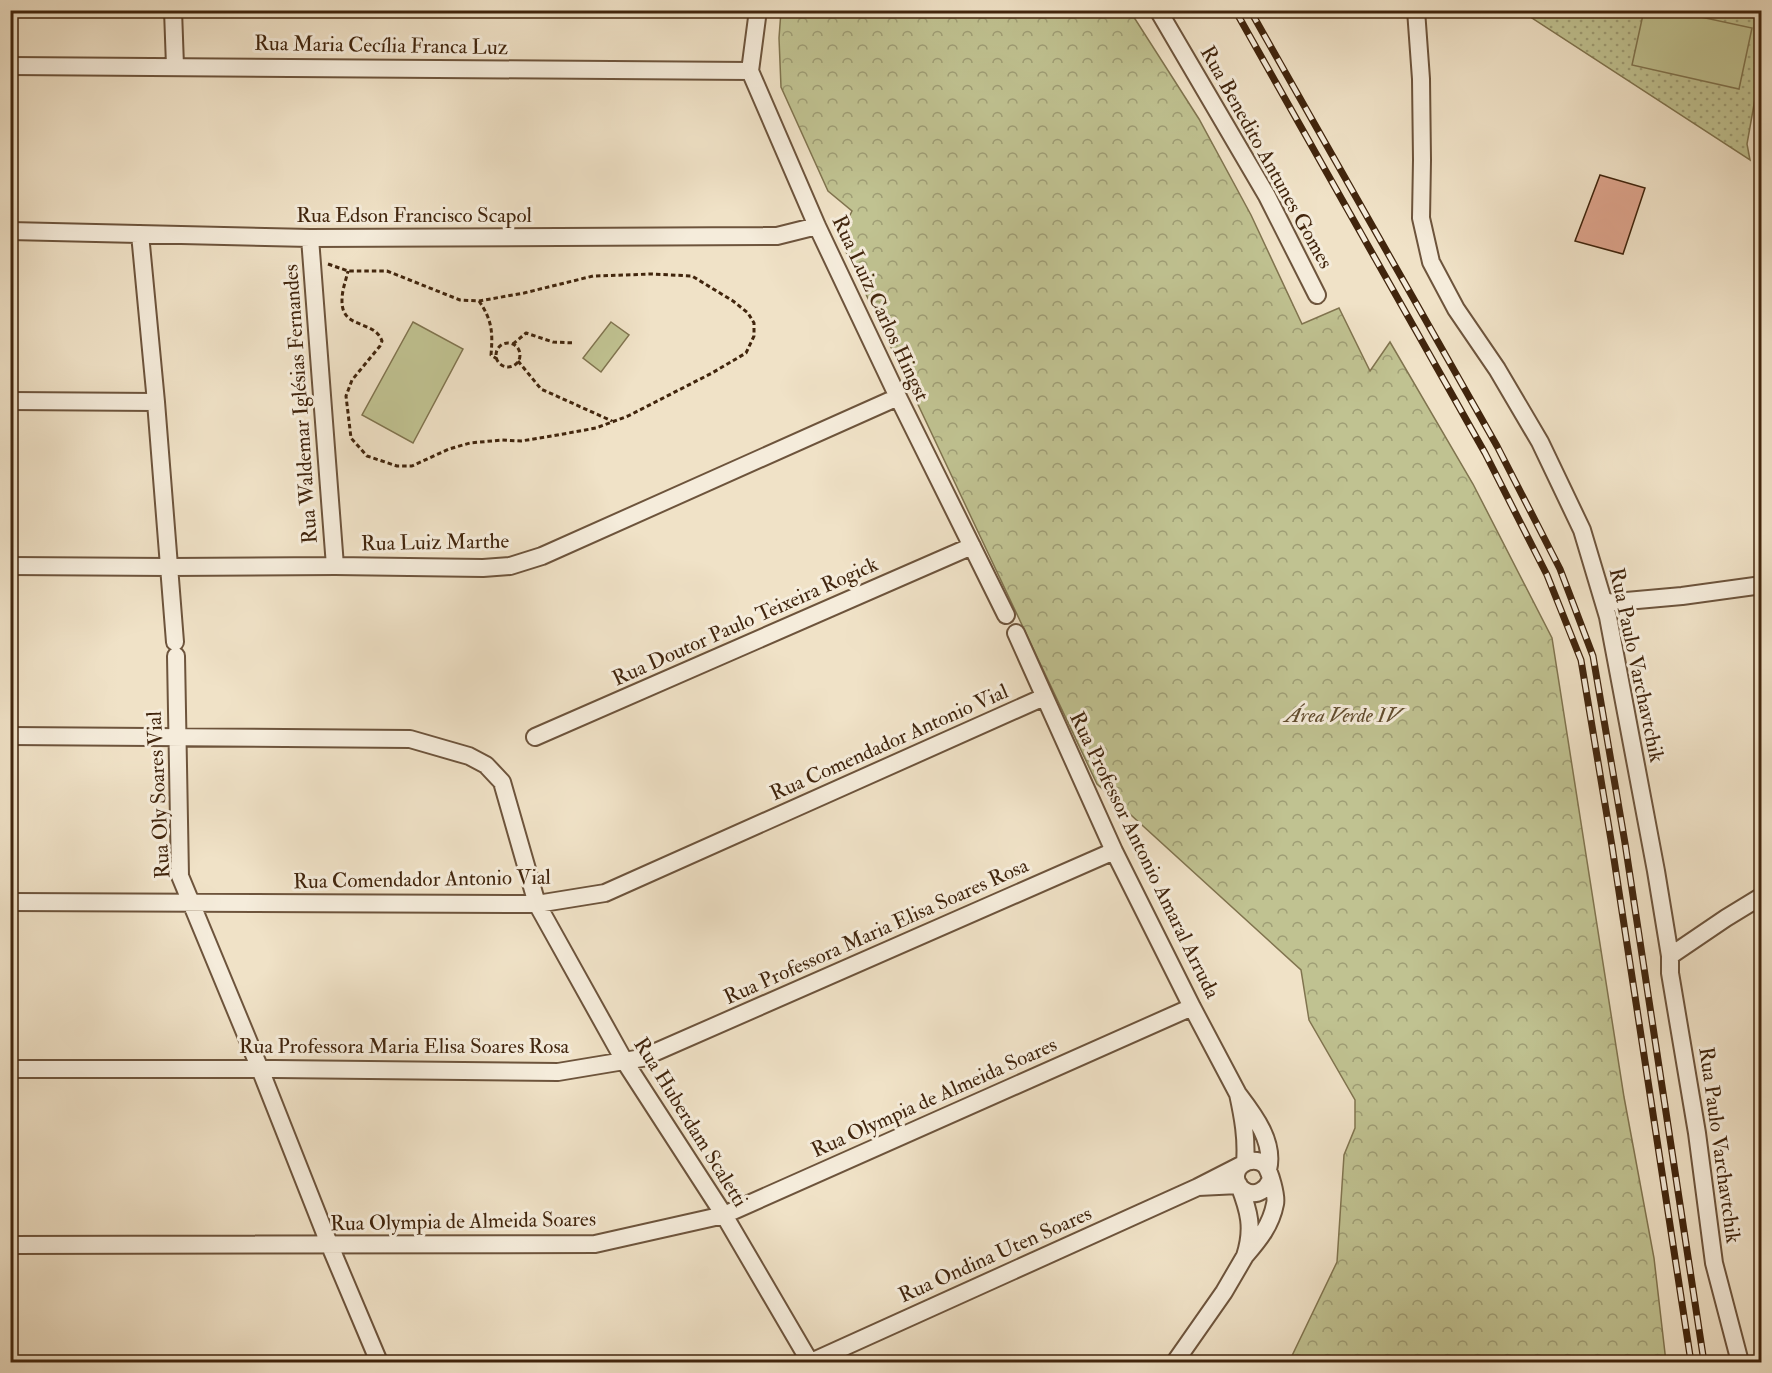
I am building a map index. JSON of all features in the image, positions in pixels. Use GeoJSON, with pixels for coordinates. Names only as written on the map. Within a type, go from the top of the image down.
{"type":"FeatureCollection","features":[{"type":"Feature","properties":{"kind":"street"},"geometry":{"type":"LineString","coordinates":[[173,10],[175,66]]}},
{"type":"Feature","properties":{"kind":"street"},"geometry":{"type":"LineString","coordinates":[[750,71],[758,10]]}},
{"type":"Feature","properties":{"kind":"street","name":"Rua Benedito Antunes Gomes"},"geometry":{"type":"LineString","coordinates":[[1158,10],[1267,196],[1317,295]]}},
{"type":"Feature","properties":{"kind":"street","name":"Rua Paulo Varchavtchik"},"geometry":{"type":"LineString","coordinates":[[1416,10],[1421,79],[1421,218],[1431,262],[1456,309],[1497,369],[1540,442],[1582,530],[1608,617],[1670,956],[1670,973],[1697,1133],[1714,1263],[1740,1362]]}},
{"type":"Feature","properties":{"kind":"street","name":"Rua Maria Cecília Franca Luz"},"geometry":{"type":"LineString","coordinates":[[10,66],[750,71]]}},
{"type":"Feature","properties":{"kind":"street","name":"Rua Luiz Carlos Hingst"},"geometry":{"type":"LineString","coordinates":[[750,71],[817,226],[898,397],[1006,615]]}},
{"type":"Feature","properties":{"kind":"street","name":"Rua Edson Francisco Scapol"},"geometry":{"type":"LineString","coordinates":[[10,231],[310,238],[777,236],[817,226]]}},
{"type":"Feature","properties":{"kind":"street","name":"Rua Oly Soares Vial"},"geometry":{"type":"LineString","coordinates":[[140,234],[176,649],[180,876],[379,1362]]}},
{"type":"Feature","properties":{"kind":"street","name":"Rua Waldemar Iglésias Fernandes"},"geometry":{"type":"LineString","coordinates":[[310,238],[335,566]]}},
{"type":"Feature","properties":{"kind":"street","name":"Rua Luiz Marthe"},"geometry":{"type":"LineString","coordinates":[[10,566],[483,568],[510,566],[542,556],[898,397]]}},
{"type":"Feature","properties":{"kind":"street"},"geometry":{"type":"LineString","coordinates":[[10,401],[156,402]]}},
{"type":"Feature","properties":{"kind":"street","name":"Rua Doutor Paulo Teixeira Rogick"},"geometry":{"type":"LineString","coordinates":[[535,737],[972,546]]}},
{"type":"Feature","properties":{"kind":"street"},"geometry":{"type":"LineString","coordinates":[[1604,603],[1682,596],[1761,585]]}},
{"type":"Feature","properties":{"kind":"street","name":"Rua Professor Antonio Amaral Arruda"},"geometry":{"type":"LineString","coordinates":[[1016,633],[1114,851],[1238,1094]]}},
{"type":"Feature","properties":{"kind":"street","name":"Rua Comendador Antonio Vial"},"geometry":{"type":"LineString","coordinates":[[10,902],[537,904],[605,893],[1044,697]]}},
{"type":"Feature","properties":{"kind":"street","name":"Rua Huberdam Scaletti"},"geometry":{"type":"LineString","coordinates":[[10,736],[410,739],[470,756],[486,765],[502,782],[537,904],[625,1062],[724,1215],[811,1362]]}},
{"type":"Feature","properties":{"kind":"street","name":"Rua Professora Maria Elisa Soares Rosa"},"geometry":{"type":"LineString","coordinates":[[10,1069],[558,1072],[625,1062],[642,1058],[1114,851]]}},
{"type":"Feature","properties":{"kind":"street"},"geometry":{"type":"LineString","coordinates":[[1670,956],[1761,896]]}},
{"type":"Feature","properties":{"kind":"street","name":"Rua Olympia de Almeida Soares"},"geometry":{"type":"LineString","coordinates":[[10,1245],[596,1244],[724,1215],[1192,1007]]}},
{"type":"Feature","properties":{"kind":"street"},"geometry":{"type":"LineString","coordinates":[[1238,1094],[1246,1143],[1245,1163]]}},
{"type":"Feature","properties":{"kind":"street"},"geometry":{"type":"LineString","coordinates":[[1238,1094],[1252,1113],[1268,1145],[1270,1155],[1269,1175],[1263,1191],[1252,1194],[1239,1185]]}},
{"type":"Feature","properties":{"kind":"street"},"geometry":{"type":"LineString","coordinates":[[1175,1362],[1268,1225],[1275,1203],[1274,1191],[1269,1175],[1260,1162],[1245,1163],[1236,1175],[1250,1221],[1250,1243],[1245,1256]]}},
{"type":"Feature","properties":{"kind":"street","name":"Rua Ondina Uten Soares"},"geometry":{"type":"LineString","coordinates":[[811,1362],[1198,1187],[1245,1163]]}},
{"type":"Feature","properties":{"kind":"street"},"geometry":{"type":"LineString","coordinates":[[1198,1187],[1239,1185]]}},
{"type":"Feature","properties":{"kind":"path"},"geometry":{"type":"LineString","coordinates":[[312,259],[348,271],[387,271],[460,300],[479,301],[524,293],[593,276],[652,274],[692,276],[748,313],[754,323],[754,336],[746,353],[712,373],[614,422],[596,428],[521,441],[470,443],[449,449],[412,466],[397,466],[367,456],[351,438],[346,396],[352,380],[382,341],[376,331],[352,321],[342,310],[342,298],[348,271]]}},
{"type":"Feature","properties":{"kind":"path"},"geometry":{"type":"LineString","coordinates":[[479,301],[489,317],[491,355],[505,367],[513,366],[518,361],[519,350],[513,344],[505,343],[497,351],[497,359]]}},
{"type":"Feature","properties":{"kind":"path"},"geometry":{"type":"LineString","coordinates":[[513,344],[526,333],[553,342],[574,344]]}},
{"type":"Feature","properties":{"kind":"path"},"geometry":{"type":"LineString","coordinates":[[518,361],[541,388],[614,422]]}},
{"type":"Feature","properties":{"kind":"green space"},"geometry":{"type":"Polygon","coordinates":[[[1644,10],[1673,11],[1752,28],[1739,89],[1632,65],[1644,10]]]}},
{"type":"Feature","properties":{"kind":"green space","name":"Área Verde IV"},"geometry":{"type":"Polygon","coordinates":[[[781,11],[1130,11],[1199,119],[1251,215],[1302,324],[1339,308],[1370,371],[1390,342],[1473,484],[1552,638],[1624,1097],[1654,1258],[1666,1362],[1289,1362],[1337,1262],[1344,1155],[1355,1128],[1355,1100],[1309,1020],[1301,970],[1097,784],[839,237],[852,211],[828,191],[781,87],[779,38],[781,11]]]}},
{"type":"Feature","properties":{"kind":"green space"},"geometry":{"type":"Polygon","coordinates":[[[1521,11],[1761,11],[1761,65],[1747,144],[1750,160],[1521,11]]]}},
{"type":"Feature","properties":{"kind":"green space"},"geometry":{"type":"Polygon","coordinates":[[[413,322],[463,349],[413,443],[362,415],[413,322]]]}},
{"type":"Feature","properties":{"kind":"green space"},"geometry":{"type":"Polygon","coordinates":[[[611,322],[629,335],[601,372],[583,358],[611,322]]]}},
{"type":"Feature","properties":{"kind":"building"},"geometry":{"type":"Polygon","coordinates":[[[1600,175],[1645,188],[1623,254],[1575,241],[1600,175]]]}},
{"type":"Feature","properties":{"kind":"railway"},"geometry":{"type":"LineString","coordinates":[[1235,10],[1485,453],[1547,575],[1581,660],[1612,846],[1691,1362]]}},
{"type":"Feature","properties":{"kind":"railway"},"geometry":{"type":"LineString","coordinates":[[1250,10],[1497,446],[1560,569],[1593,656],[1625,843],[1704,1362]]}}]}
